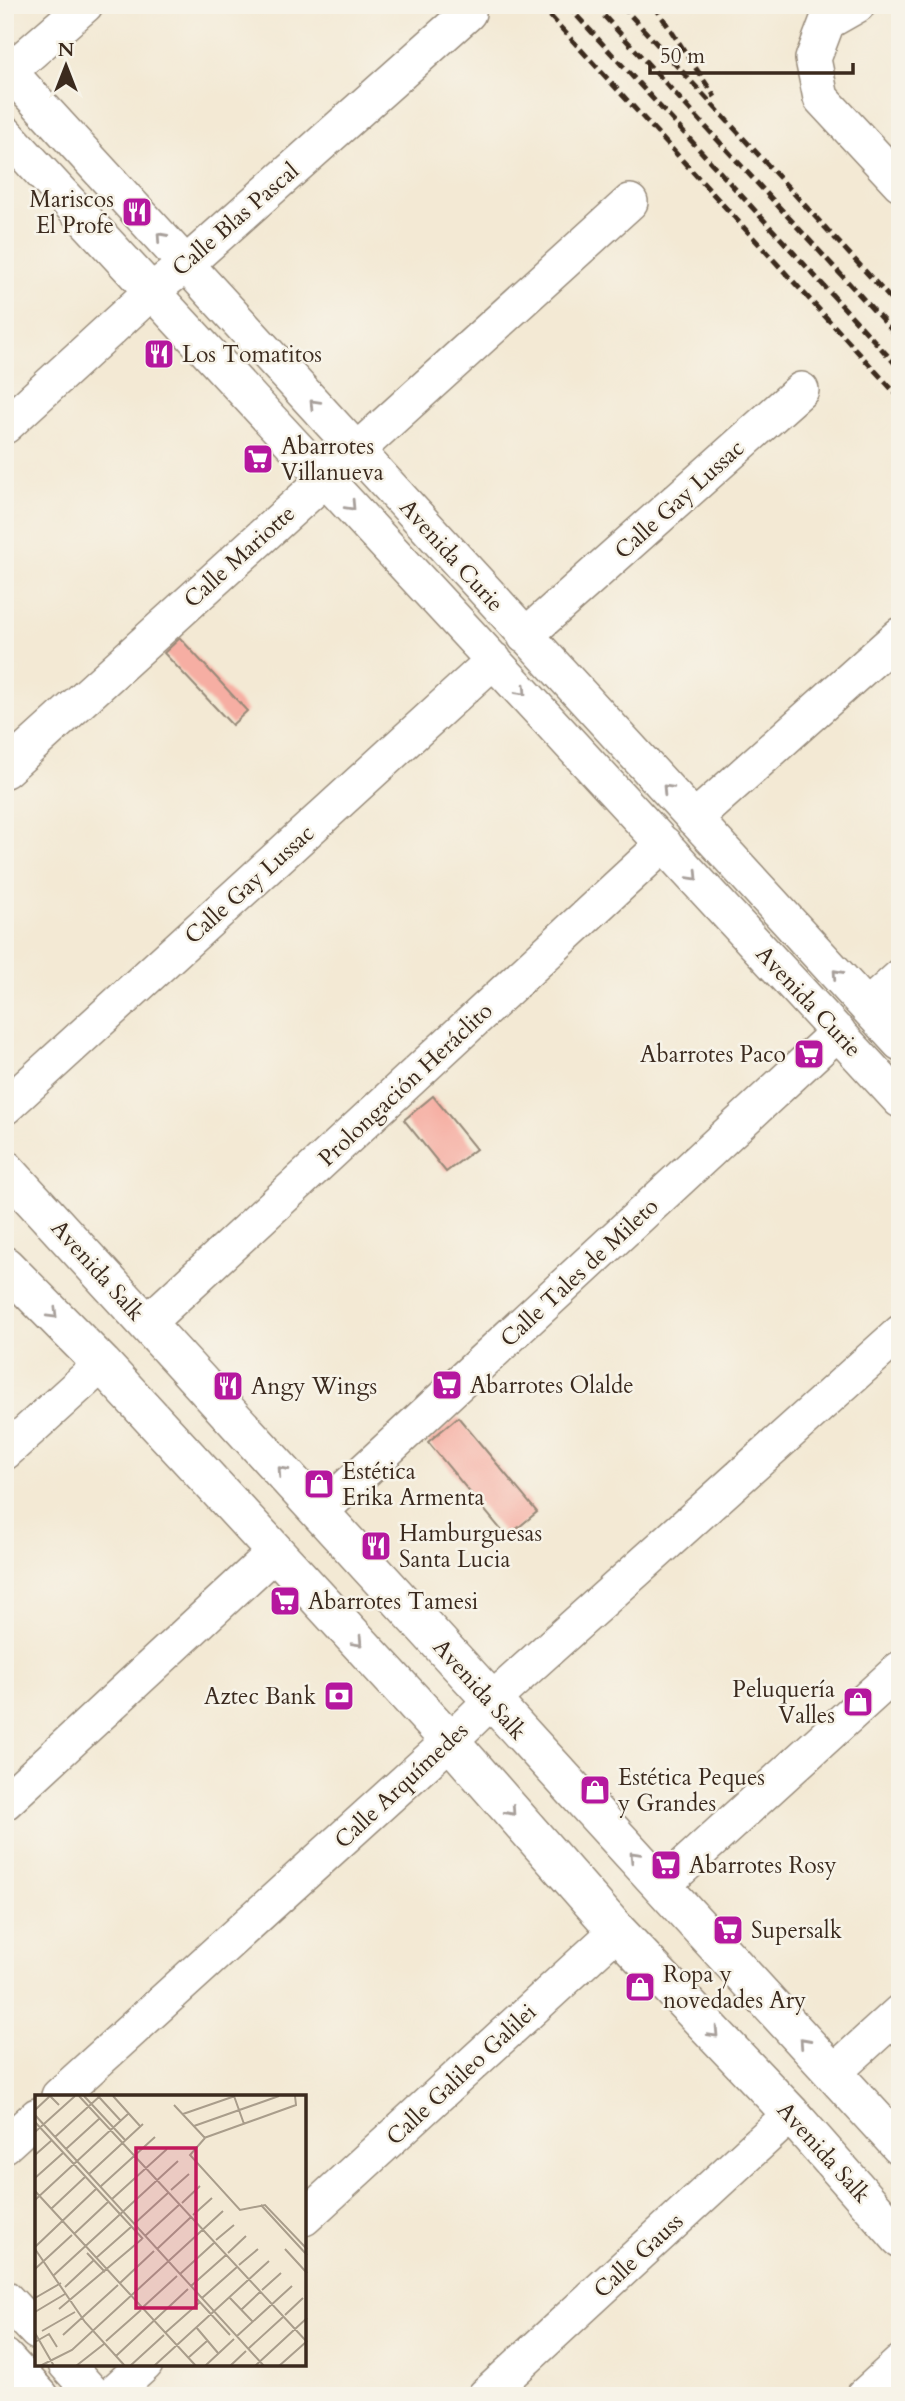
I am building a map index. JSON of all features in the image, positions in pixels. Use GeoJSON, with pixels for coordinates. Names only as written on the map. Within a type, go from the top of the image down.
{"type":"FeatureCollection","features":[{"type":"Feature","properties":{"kind":"main road","name":"Avenida Salk"},"geometry":{"type":"LineString","coordinates":[[5,1169],[900,2146]]}},
{"type":"Feature","properties":{"kind":"main road","name":"Avenida Salk"},"geometry":{"type":"LineString","coordinates":[[5,1266],[102,1364],[450,1741],[617,1931],[791,2114],[900,2238]]}},
{"type":"Feature","properties":{"kind":"street"},"geometry":{"type":"LineString","coordinates":[[7,71],[85,5]]}},
{"type":"Feature","properties":{"kind":"street"},"geometry":{"type":"LineString","coordinates":[[857,5],[827,22],[813,59],[821,98],[900,183]]}},
{"type":"Feature","properties":{"kind":"street","name":"Calle Blas Pascal"},"geometry":{"type":"LineString","coordinates":[[5,426],[152,291],[186,264],[467,13]]}},
{"type":"Feature","properties":{"kind":"street","name":"Avenida Curie"},"geometry":{"type":"LineString","coordinates":[[7,71],[900,1043]]}},
{"type":"Feature","properties":{"kind":"street","name":"Avenida Curie"},"geometry":{"type":"LineString","coordinates":[[5,133],[900,1100]]}},
{"type":"Feature","properties":{"kind":"street","name":"Calle Mariotte"},"geometry":{"type":"LineString","coordinates":[[5,770],[630,202]]}},
{"type":"Feature","properties":{"kind":"street","name":"Calle Gay Lussac"},"geometry":{"type":"LineString","coordinates":[[525,636],[801,390]]}},
{"type":"Feature","properties":{"kind":"street"},"geometry":{"type":"LineString","coordinates":[[694,818],[900,635]]}},
{"type":"Feature","properties":{"kind":"street","name":"Calle Gay Lussac"},"geometry":{"type":"LineString","coordinates":[[5,1107],[494,660]]}},
{"type":"Feature","properties":{"kind":"street","name":"Prolongación Heráclito"},"geometry":{"type":"LineString","coordinates":[[147,1323],[664,844]]}},
{"type":"Feature","properties":{"kind":"street"},"geometry":{"type":"LineString","coordinates":[[867,1007],[900,977]]}},
{"type":"Feature","properties":{"kind":"street","name":"Calle Tales de Mileto"},"geometry":{"type":"LineString","coordinates":[[320,1512],[838,1032]]}},
{"type":"Feature","properties":{"kind":"street","name":"Calle Arquímedes"},"geometry":{"type":"LineString","coordinates":[[60,2095],[491,1701],[900,1333]]}},
{"type":"Feature","properties":{"kind":"street"},"geometry":{"type":"LineString","coordinates":[[5,1452],[102,1364]]}},
{"type":"Feature","properties":{"kind":"street"},"geometry":{"type":"LineString","coordinates":[[5,1802],[275,1552]]}},
{"type":"Feature","properties":{"kind":"street"},"geometry":{"type":"LineString","coordinates":[[662,1886],[900,1669]]}},
{"type":"Feature","properties":{"kind":"street","name":"Calle Galileo Galilei"},"geometry":{"type":"LineString","coordinates":[[306,2215],[617,1931]]}},
{"type":"Feature","properties":{"kind":"street"},"geometry":{"type":"LineString","coordinates":[[833,2073],[900,2012]]}},
{"type":"Feature","properties":{"kind":"street","name":"Calle Gauss"},"geometry":{"type":"LineString","coordinates":[[485,2396],[791,2114]]}},
{"type":"Feature","properties":{"kind":"street"},"geometry":{"type":"LineString","coordinates":[[5,2145],[35,2118]]}},
{"type":"Feature","properties":{"kind":"street"},"geometry":{"type":"LineString","coordinates":[[5,2298],[35,2330]]}},
{"type":"Feature","properties":{"kind":"street"},"geometry":{"type":"LineString","coordinates":[[5,2357],[41,2396]]}},
{"type":"Feature","properties":{"kind":"street"},"geometry":{"type":"LineString","coordinates":[[864,2396],[900,2363]]}},
{"type":"Feature","properties":{"kind":"street"},"geometry":{"type":"LineString","coordinates":[[68,2366],[95,2396]]}},
{"type":"Feature","properties":{"kind":"street"},"geometry":{"type":"LineString","coordinates":[[110,2396],[143,2366]]}},
{"type":"Feature","properties":{"kind":"building"},"geometry":{"type":"Polygon","coordinates":[[[180,638],[247,711],[232,725],[164,653],[180,638]]]}},
{"type":"Feature","properties":{"kind":"building"},"geometry":{"type":"Polygon","coordinates":[[[433,1096],[476,1149],[446,1172],[404,1120],[433,1096]]]}},
{"type":"Feature","properties":{"kind":"building"},"geometry":{"type":"Polygon","coordinates":[[[458,1417],[537,1512],[507,1537],[428,1442],[458,1417]]]}},
{"type":"Feature","properties":{"kind":"railway"},"geometry":{"type":"LineString","coordinates":[[540,5],[900,398]]}},
{"type":"Feature","properties":{"kind":"railway"},"geometry":{"type":"LineString","coordinates":[[567,5],[900,369]]}},
{"type":"Feature","properties":{"kind":"railway"},"geometry":{"type":"LineString","coordinates":[[594,5],[900,339]]}},
{"type":"Feature","properties":{"kind":"railway"},"geometry":{"type":"LineString","coordinates":[[621,5],[900,309]]}},
{"type":"Feature","properties":{"kind":"railway"},"geometry":{"type":"LineString","coordinates":[[654,5],[715,97]]}},
{"type":"Feature","properties":{"kind":"place","name":"Mariscos El Profe"},"geometry":{"type":"Point","coordinates":[137,212]}},
{"type":"Feature","properties":{"kind":"place","name":"Los Tomatitos"},"geometry":{"type":"Point","coordinates":[159,354]}},
{"type":"Feature","properties":{"kind":"place","name":"Abarrotes Villanueva"},"geometry":{"type":"Point","coordinates":[258,459]}},
{"type":"Feature","properties":{"kind":"place","name":"Abarrotes Paco"},"geometry":{"type":"Point","coordinates":[809,1054]}},
{"type":"Feature","properties":{"kind":"place","name":"Abarrotes Olalde"},"geometry":{"type":"Point","coordinates":[447,1385]}},
{"type":"Feature","properties":{"kind":"place","name":"Angy Wings"},"geometry":{"type":"Point","coordinates":[228,1386]}},
{"type":"Feature","properties":{"kind":"place","name":"Estética Erika Armenta"},"geometry":{"type":"Point","coordinates":[319,1484]}},
{"type":"Feature","properties":{"kind":"place","name":"Hamburguesas Santa Lucia"},"geometry":{"type":"Point","coordinates":[376,1546]}},
{"type":"Feature","properties":{"kind":"place","name":"Abarrotes Tamesi"},"geometry":{"type":"Point","coordinates":[285,1601]}},
{"type":"Feature","properties":{"kind":"place","name":"Aztec Bank"},"geometry":{"type":"Point","coordinates":[339,1696]}},
{"type":"Feature","properties":{"kind":"place","name":"Peluquería Valles"},"geometry":{"type":"Point","coordinates":[858,1702]}},
{"type":"Feature","properties":{"kind":"place","name":"Estética Peques y Grandes"},"geometry":{"type":"Point","coordinates":[595,1790]}},
{"type":"Feature","properties":{"kind":"place","name":"Abarrotes Rosy"},"geometry":{"type":"Point","coordinates":[666,1865]}},
{"type":"Feature","properties":{"kind":"place","name":"Supersalk"},"geometry":{"type":"Point","coordinates":[728,1930]}},
{"type":"Feature","properties":{"kind":"place","name":"Ropa y novedades Ary"},"geometry":{"type":"Point","coordinates":[640,1987]}}]}
